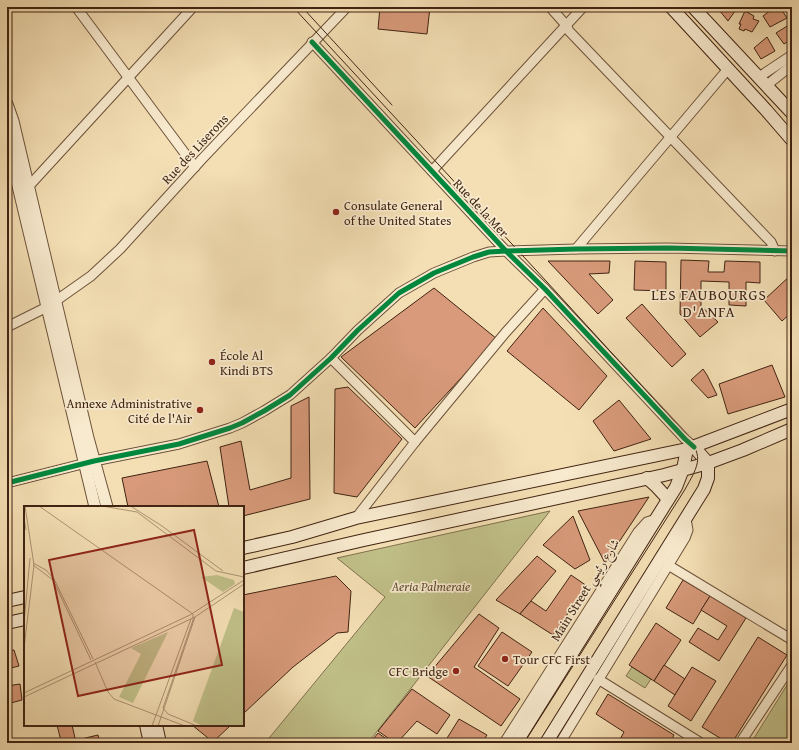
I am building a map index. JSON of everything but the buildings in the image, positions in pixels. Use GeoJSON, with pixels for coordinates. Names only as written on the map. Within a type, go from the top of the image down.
{"type":"FeatureCollection","features":[{"type":"Feature","properties":{"kind":"main road"},"geometry":{"type":"LineString","coordinates":[[671,7],[792,140]]}},
{"type":"Feature","properties":{"kind":"main road"},"geometry":{"type":"LineString","coordinates":[[693,7],[792,114]]}},
{"type":"Feature","properties":{"kind":"main road"},"geometry":{"type":"LineString","coordinates":[[244,548],[292,537],[356,518],[689,445],[792,408]]}},
{"type":"Feature","properties":{"kind":"main road"},"geometry":{"type":"LineString","coordinates":[[244,568],[379,536],[647,478],[708,463],[757,445],[792,429]]}},
{"type":"Feature","properties":{"kind":"main road"},"geometry":{"type":"LineString","coordinates":[[546,743],[704,489],[708,478],[708,463],[689,445]]}},
{"type":"Feature","properties":{"kind":"main road","name":"Main Street شارع رئيسي"},"geometry":{"type":"LineString","coordinates":[[516,743],[679,481],[689,445]]}},
{"type":"Feature","properties":{"kind":"main road"},"geometry":{"type":"LineString","coordinates":[[647,478],[668,499]]}},
{"type":"Feature","properties":{"kind":"main road"},"geometry":{"type":"LineString","coordinates":[[7,601],[24,597]]}},
{"type":"Feature","properties":{"kind":"main road"},"geometry":{"type":"LineString","coordinates":[[7,623],[24,619]]}},
{"type":"Feature","properties":{"kind":"main road"},"geometry":{"type":"LineString","coordinates":[[146,726],[150,743]]}},
{"type":"Feature","properties":{"kind":"main road"},"geometry":{"type":"LineString","coordinates":[[156,726],[160,743]]}},
{"type":"Feature","properties":{"kind":"street"},"geometry":{"type":"LineString","coordinates":[[76,7],[195,167]]}},
{"type":"Feature","properties":{"kind":"street"},"geometry":{"type":"LineString","coordinates":[[28,186],[193,7]]}},
{"type":"Feature","properties":{"kind":"street","name":"Rue des Liserons"},"geometry":{"type":"LineString","coordinates":[[7,327],[52,305],[91,276],[120,249],[346,7]]}},
{"type":"Feature","properties":{"kind":"street"},"geometry":{"type":"LineString","coordinates":[[550,7],[566,25],[569,31],[771,242],[775,251]]}},
{"type":"Feature","properties":{"kind":"street"},"geometry":{"type":"LineString","coordinates":[[432,171],[583,7]]}},
{"type":"Feature","properties":{"kind":"street","name":"Rue de la Mer"},"geometry":{"type":"LineString","coordinates":[[312,42],[689,445]]}},
{"type":"Feature","properties":{"kind":"street"},"geometry":{"type":"LineString","coordinates":[[763,81],[792,55]]}},
{"type":"Feature","properties":{"kind":"street"},"geometry":{"type":"LineString","coordinates":[[763,81],[792,65]]}},
{"type":"Feature","properties":{"kind":"street"},"geometry":{"type":"LineString","coordinates":[[576,249],[728,69]]}},
{"type":"Feature","properties":{"kind":"street"},"geometry":{"type":"LineString","coordinates":[[7,104],[13,121],[28,186],[52,305],[89,462],[95,506]]}},
{"type":"Feature","properties":{"kind":"street"},"geometry":{"type":"LineString","coordinates":[[7,140],[52,305]]}},
{"type":"Feature","properties":{"kind":"street"},"geometry":{"type":"LineString","coordinates":[[7,482],[89,462],[179,444],[230,428],[264,411],[290,395],[331,358],[399,292],[445,268],[489,252],[668,248],[792,251]]}},
{"type":"Feature","properties":{"kind":"street"},"geometry":{"type":"LineString","coordinates":[[356,518],[415,442],[506,332],[545,290]]}},
{"type":"Feature","properties":{"kind":"street"},"geometry":{"type":"LineString","coordinates":[[331,358],[415,442]]}},
{"type":"Feature","properties":{"kind":"street"},"geometry":{"type":"LineString","coordinates":[[89,462],[107,506]]}},
{"type":"Feature","properties":{"kind":"street","name":"Main Street شارع رئيسي"},"geometry":{"type":"LineString","coordinates":[[504,743],[638,532],[643,525],[656,519]]}},
{"type":"Feature","properties":{"kind":"street"},"geometry":{"type":"LineString","coordinates":[[560,743],[687,534],[688,527],[686,519]]}},
{"type":"Feature","properties":{"kind":"street"},"geometry":{"type":"LineString","coordinates":[[668,565],[789,638]]}},
{"type":"Feature","properties":{"kind":"street"},"geometry":{"type":"LineString","coordinates":[[740,743],[792,664]]}},
{"type":"Feature","properties":{"kind":"street"},"geometry":{"type":"LineString","coordinates":[[598,679],[701,743]]}},
{"type":"Feature","properties":{"kind":"green space","name":"Aeria Palmeraie"},"geometry":{"type":"Polygon","coordinates":[[[550,511],[368,743],[265,743],[385,597],[337,558],[550,511]]]}},
{"type":"Feature","properties":{"kind":"green space"},"geometry":{"type":"Polygon","coordinates":[[[632,667],[651,679],[645,688],[626,676],[632,667]]]}},
{"type":"Feature","properties":{"kind":"green space"},"geometry":{"type":"Polygon","coordinates":[[[792,677],[792,743],[751,743],[792,677]]]}},
{"type":"Feature","properties":{"kind":"tram line"},"geometry":{"type":"LineString","coordinates":[[293,7],[682,430],[697,453],[698,460],[694,473],[684,491],[524,743]]}},
{"type":"Feature","properties":{"kind":"tram line"},"geometry":{"type":"LineString","coordinates":[[302,7],[392,105]]}},
{"type":"Feature","properties":{"kind":"cycle path"},"geometry":{"type":"LineString","coordinates":[[312,42],[506,251],[545,289],[694,447]]}},
{"type":"Feature","properties":{"kind":"cycle path"},"geometry":{"type":"LineString","coordinates":[[7,483],[94,461],[179,444],[242,423],[290,395],[399,293],[434,273],[489,252],[668,248],[792,251]]}},
{"type":"Feature","properties":{"kind":"place","name":"Consulate General of the United States"},"geometry":{"type":"Point","coordinates":[336,212]}},
{"type":"Feature","properties":{"kind":"place","name":"École Al Kindi BTS"},"geometry":{"type":"Point","coordinates":[212,362]}},
{"type":"Feature","properties":{"kind":"place","name":"Annexe Administrative Cité de l'Air"},"geometry":{"type":"Point","coordinates":[200,410]}},
{"type":"Feature","properties":{"kind":"place","name":"Tour CFC First"},"geometry":{"type":"Point","coordinates":[505,659]}},
{"type":"Feature","properties":{"kind":"place","name":"CFC Bridge"},"geometry":{"type":"Point","coordinates":[456,671]}},
{"type":"Feature","properties":{"kind":"district","name":"LES FAUBOURGS D'ANFA"},"geometry":{"type":"Point","coordinates":[709,302]}}]}
